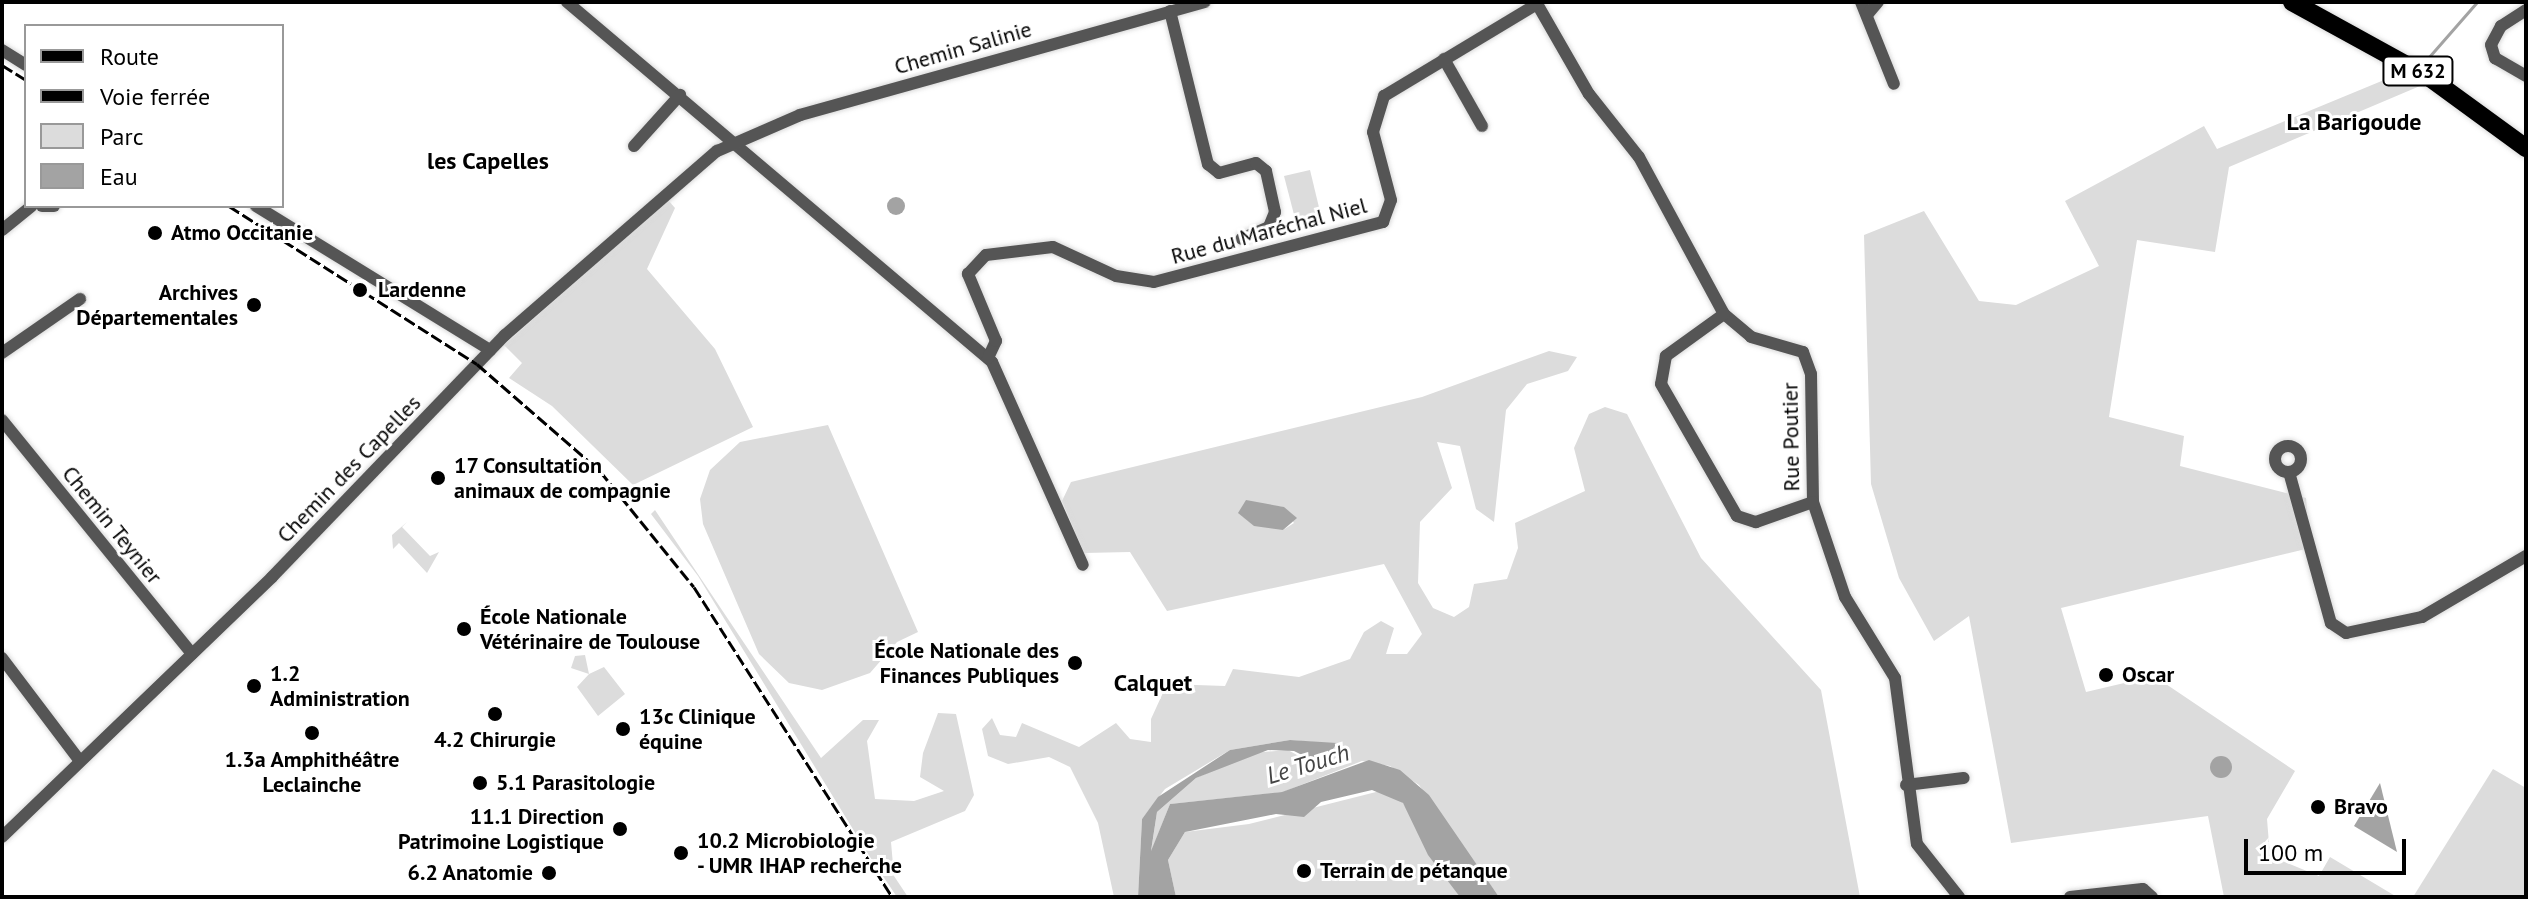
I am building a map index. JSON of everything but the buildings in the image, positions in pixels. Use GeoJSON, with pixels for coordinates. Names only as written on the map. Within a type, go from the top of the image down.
{"type":"FeatureCollection","features":[{"type":"Feature","properties":{"kind":"main road","name":"M 632"},"geometry":{"type":"LineString","coordinates":[[2297,5],[2383,43],[2526,136]]}},
{"type":"Feature","properties":{"kind":"main road","name":"M 632"},"geometry":{"type":"LineString","coordinates":[[2297,5],[2430,78],[2526,148]]}},
{"type":"Feature","properties":{"kind":"street"},"geometry":{"type":"LineString","coordinates":[[567,2],[735,139],[988,358],[1003,376],[1083,565]]}},
{"type":"Feature","properties":{"kind":"street","name":"Chemin Salinie"},"geometry":{"type":"LineString","coordinates":[[735,139],[1204,2]]}},
{"type":"Feature","properties":{"kind":"street"},"geometry":{"type":"LineString","coordinates":[[1861,2],[1894,84]]}},
{"type":"Feature","properties":{"kind":"street"},"geometry":{"type":"LineString","coordinates":[[1867,15],[1878,2]]}},
{"type":"Feature","properties":{"kind":"street","name":"Rue du Maréchal Niel"},"geometry":{"type":"LineString","coordinates":[[988,358],[996,341],[968,274],[986,255],[1053,247],[1116,276],[1154,282],[1383,222],[1391,200],[1375,115],[1384,96],[1537,3]]}},
{"type":"Feature","properties":{"kind":"street","name":"Rue Poutier"},"geometry":{"type":"LineString","coordinates":[[1537,3],[1589,94],[1639,157],[1724,314],[1751,337],[1803,352],[1811,374],[1813,502],[1845,597],[1895,678],[1906,785],[1917,844],[1959,897]]}},
{"type":"Feature","properties":{"kind":"street"},"geometry":{"type":"LineString","coordinates":[[2526,10],[2501,26],[2491,45],[2495,58],[2526,76]]}},
{"type":"Feature","properties":{"kind":"street"},"geometry":{"type":"LineString","coordinates":[[1170,11],[1208,164],[1219,173],[1256,163],[1266,171],[1275,212],[1259,234],[1241,239]]}},
{"type":"Feature","properties":{"kind":"street"},"geometry":{"type":"LineString","coordinates":[[2,50],[24,64]]}},
{"type":"Feature","properties":{"kind":"street"},"geometry":{"type":"LineString","coordinates":[[1444,59],[1482,126]]}},
{"type":"Feature","properties":{"kind":"street"},"geometry":{"type":"LineString","coordinates":[[634,146],[680,95]]}},
{"type":"Feature","properties":{"kind":"street","name":"Chemin des Capelles"},"geometry":{"type":"LineString","coordinates":[[2,837],[192,654],[490,350],[735,139]]}},
{"type":"Feature","properties":{"kind":"street"},"geometry":{"type":"LineString","coordinates":[[2,230],[30,208]]}},
{"type":"Feature","properties":{"kind":"street"},"geometry":{"type":"LineString","coordinates":[[259,208],[490,350]]}},
{"type":"Feature","properties":{"kind":"street"},"geometry":{"type":"LineString","coordinates":[[2,353],[80,299]]}},
{"type":"Feature","properties":{"kind":"street"},"geometry":{"type":"LineString","coordinates":[[1724,314],[1666,356],[1661,384],[1737,516],[1756,522],[1813,502]]}},
{"type":"Feature","properties":{"kind":"street","name":"Chemin Teynier"},"geometry":{"type":"LineString","coordinates":[[2,420],[192,654]]}},
{"type":"Feature","properties":{"kind":"street"},"geometry":{"type":"LineString","coordinates":[[2289,472],[2331,623],[2346,633],[2422,617],[2526,556]]}},
{"type":"Feature","properties":{"kind":"street"},"geometry":{"type":"LineString","coordinates":[[2,658],[80,761]]}},
{"type":"Feature","properties":{"kind":"street"},"geometry":{"type":"LineString","coordinates":[[1906,785],[1964,778]]}},
{"type":"Feature","properties":{"kind":"street"},"geometry":{"type":"LineString","coordinates":[[2070,897],[2143,889],[2152,897]]}},
{"type":"Feature","properties":{"kind":"green space"},"geometry":{"type":"Polygon","coordinates":[[[2401,73],[2420,86],[2229,167],[2215,252],[2137,240],[2109,417],[2184,436],[2180,466],[2306,498],[2310,548],[2061,608],[2086,692],[2154,676],[2295,771],[2267,819],[2270,856],[2319,876],[2330,857],[2397,897],[2224,897],[2208,816],[2011,843],[1969,616],[1934,641],[1899,578],[1871,484],[1864,235],[1924,211],[1979,301],[2016,305],[2099,266],[2065,201],[2204,126],[2217,149],[2401,73]]]}},
{"type":"Feature","properties":{"kind":"green space"},"geometry":{"type":"Polygon","coordinates":[[[1310,170],[1323,224],[1298,230],[1284,176],[1310,170]]]}},
{"type":"Feature","properties":{"kind":"green space"},"geometry":{"type":"Polygon","coordinates":[[[668,200],[675,208],[647,269],[715,349],[753,427],[633,485],[552,406],[509,378],[522,363],[504,345],[668,200]]]}},
{"type":"Feature","properties":{"kind":"green space"},"geometry":{"type":"Polygon","coordinates":[[[1549,351],[1577,357],[1568,371],[1527,384],[1506,410],[1494,522],[1476,509],[1460,446],[1437,442],[1452,488],[1420,522],[1418,583],[1433,608],[1454,617],[1469,607],[1474,584],[1507,579],[1518,548],[1515,523],[1585,491],[1574,448],[1589,414],[1605,407],[1627,414],[1701,558],[1821,690],[1860,897],[1499,897],[1419,785],[1390,766],[1362,761],[1283,792],[1170,804],[1151,852],[1157,812],[1196,778],[1252,753],[1288,750],[1306,760],[1336,744],[1290,740],[1230,750],[1165,789],[1142,819],[1138,897],[1114,897],[1098,823],[1070,767],[1049,757],[1008,764],[988,756],[982,729],[992,718],[1000,735],[1016,737],[1022,723],[1079,747],[1116,723],[1130,739],[1151,742],[1151,719],[1167,684],[1225,686],[1233,669],[1299,677],[1350,659],[1364,632],[1381,621],[1394,628],[1386,654],[1407,654],[1422,634],[1384,564],[1167,611],[1130,552],[1084,553],[1062,501],[1071,482],[1422,397],[1549,351]],[[1253,503],[1283,530],[1294,523],[1283,507],[1253,503]]]}},
{"type":"Feature","properties":{"kind":"green space"},"geometry":{"type":"Polygon","coordinates":[[[828,425],[918,632],[897,642],[870,673],[822,690],[789,683],[759,654],[703,524],[700,499],[710,470],[740,442],[828,425]]]}},
{"type":"Feature","properties":{"kind":"green space"},"geometry":{"type":"Polygon","coordinates":[[[655,510],[821,758],[863,720],[879,720],[867,741],[875,799],[914,801],[944,791],[920,777],[923,753],[938,713],[956,714],[974,795],[965,811],[891,842],[894,876],[908,897],[897,897],[870,857],[698,576],[651,514],[655,510]]]}},
{"type":"Feature","properties":{"kind":"green space"},"geometry":{"type":"Polygon","coordinates":[[[407,522],[402,527],[430,556],[439,552],[427,573],[399,543],[393,549],[392,535],[407,522]]]}},
{"type":"Feature","properties":{"kind":"green space"},"geometry":{"type":"Polygon","coordinates":[[[585,655],[589,674],[571,668],[575,656],[585,655]]]}},
{"type":"Feature","properties":{"kind":"green space"},"geometry":{"type":"Polygon","coordinates":[[[604,667],[625,694],[598,716],[577,687],[589,674],[604,667]]]}},
{"type":"Feature","properties":{"kind":"green space"},"geometry":{"type":"Polygon","coordinates":[[[2493,769],[2526,788],[2526,897],[2413,897],[2493,769]]]}},
{"type":"Feature","properties":{"kind":"green space"},"geometry":{"type":"Polygon","coordinates":[[[1384,790],[1403,803],[1460,897],[1176,897],[1168,860],[1185,832],[1249,824],[1384,790]]]}},
{"type":"Feature","properties":{"kind":"water"},"geometry":{"type":"Polygon","coordinates":[[[896,197],[905,206],[896,215],[887,206],[896,197]]]}},
{"type":"Feature","properties":{"kind":"water"},"geometry":{"type":"Polygon","coordinates":[[[1246,500],[1284,507],[1297,518],[1283,530],[1254,526],[1238,513],[1246,500]]]}},
{"type":"Feature","properties":{"kind":"water"},"geometry":{"type":"Polygon","coordinates":[[[1290,740],[1337,743],[1322,765],[1294,751],[1268,750],[1196,778],[1157,812],[1151,851],[1170,804],[1282,792],[1369,760],[1400,770],[1429,795],[1499,897],[1460,897],[1428,855],[1403,803],[1372,790],[1321,802],[1304,817],[1276,814],[1185,832],[1168,860],[1176,897],[1138,897],[1142,819],[1158,797],[1230,750],[1290,740]]]}},
{"type":"Feature","properties":{"kind":"water"},"geometry":{"type":"Polygon","coordinates":[[[2217,756],[2225,756],[2232,767],[2225,778],[2217,778],[2210,771],[2210,763],[2217,756]]]}},
{"type":"Feature","properties":{"kind":"water"},"geometry":{"type":"Polygon","coordinates":[[[2380,783],[2397,852],[2354,826],[2380,783]]]}},
{"type":"Feature","properties":{"kind":"waterway"},"geometry":{"type":"LineString","coordinates":[[2428,58],[2477,2]]}},
{"type":"Feature","properties":{"kind":"railway"},"geometry":{"type":"LineString","coordinates":[[2,65],[24,79]]}},
{"type":"Feature","properties":{"kind":"railway"},"geometry":{"type":"LineString","coordinates":[[232,208],[477,364],[600,471],[694,587],[892,897]]}},
{"type":"Feature","properties":{"kind":"place","name":"Atmo Occitanie"},"geometry":{"type":"Point","coordinates":[155,233]}},
{"type":"Feature","properties":{"kind":"place","name":"Lardenne"},"geometry":{"type":"Point","coordinates":[360,290]}},
{"type":"Feature","properties":{"kind":"place","name":"Archives Départementales"},"geometry":{"type":"Point","coordinates":[254,305]}},
{"type":"Feature","properties":{"kind":"place","name":"17 Consultation animaux de compagnie"},"geometry":{"type":"Point","coordinates":[438,478]}},
{"type":"Feature","properties":{"kind":"place","name":"École Nationale Vétérinaire de Toulouse"},"geometry":{"type":"Point","coordinates":[464,629]}},
{"type":"Feature","properties":{"kind":"place","name":"École Nationale des Finances Publiques"},"geometry":{"type":"Point","coordinates":[1075,663]}},
{"type":"Feature","properties":{"kind":"place","name":"Oscar"},"geometry":{"type":"Point","coordinates":[2106,675]}},
{"type":"Feature","properties":{"kind":"place","name":"1.2 Administration"},"geometry":{"type":"Point","coordinates":[254,686]}},
{"type":"Feature","properties":{"kind":"place","name":"4.2 Chirurgie"},"geometry":{"type":"Point","coordinates":[495,714]}},
{"type":"Feature","properties":{"kind":"place","name":"13c Clinique équine"},"geometry":{"type":"Point","coordinates":[623,729]}},
{"type":"Feature","properties":{"kind":"place","name":"1.3a Amphithéâtre Leclainche"},"geometry":{"type":"Point","coordinates":[312,733]}},
{"type":"Feature","properties":{"kind":"place","name":"5.1 Parasitologie"},"geometry":{"type":"Point","coordinates":[480,783]}},
{"type":"Feature","properties":{"kind":"place","name":"Bravo"},"geometry":{"type":"Point","coordinates":[2318,807]}},
{"type":"Feature","properties":{"kind":"place","name":"11.1 Direction Patrimoine Logistique"},"geometry":{"type":"Point","coordinates":[620,829]}},
{"type":"Feature","properties":{"kind":"place","name":"10.2 Microbiologie - UMR IHAP recherche"},"geometry":{"type":"Point","coordinates":[681,853]}},
{"type":"Feature","properties":{"kind":"place","name":"Terrain de pétanque"},"geometry":{"type":"Point","coordinates":[1304,871]}},
{"type":"Feature","properties":{"kind":"place","name":"6.2 Anatomie"},"geometry":{"type":"Point","coordinates":[549,873]}},
{"type":"Feature","properties":{"kind":"district","name":"La Barigoude"},"geometry":{"type":"Point","coordinates":[2354,122]}},
{"type":"Feature","properties":{"kind":"district","name":"les Capelles"},"geometry":{"type":"Point","coordinates":[488,161]}},
{"type":"Feature","properties":{"kind":"district","name":"Calquet"},"geometry":{"type":"Point","coordinates":[1153,683]}},
{"type":"Feature","properties":{"kind":"water label","name":"Le Touch"},"geometry":{"type":"Point","coordinates":[1308,764]}}]}
